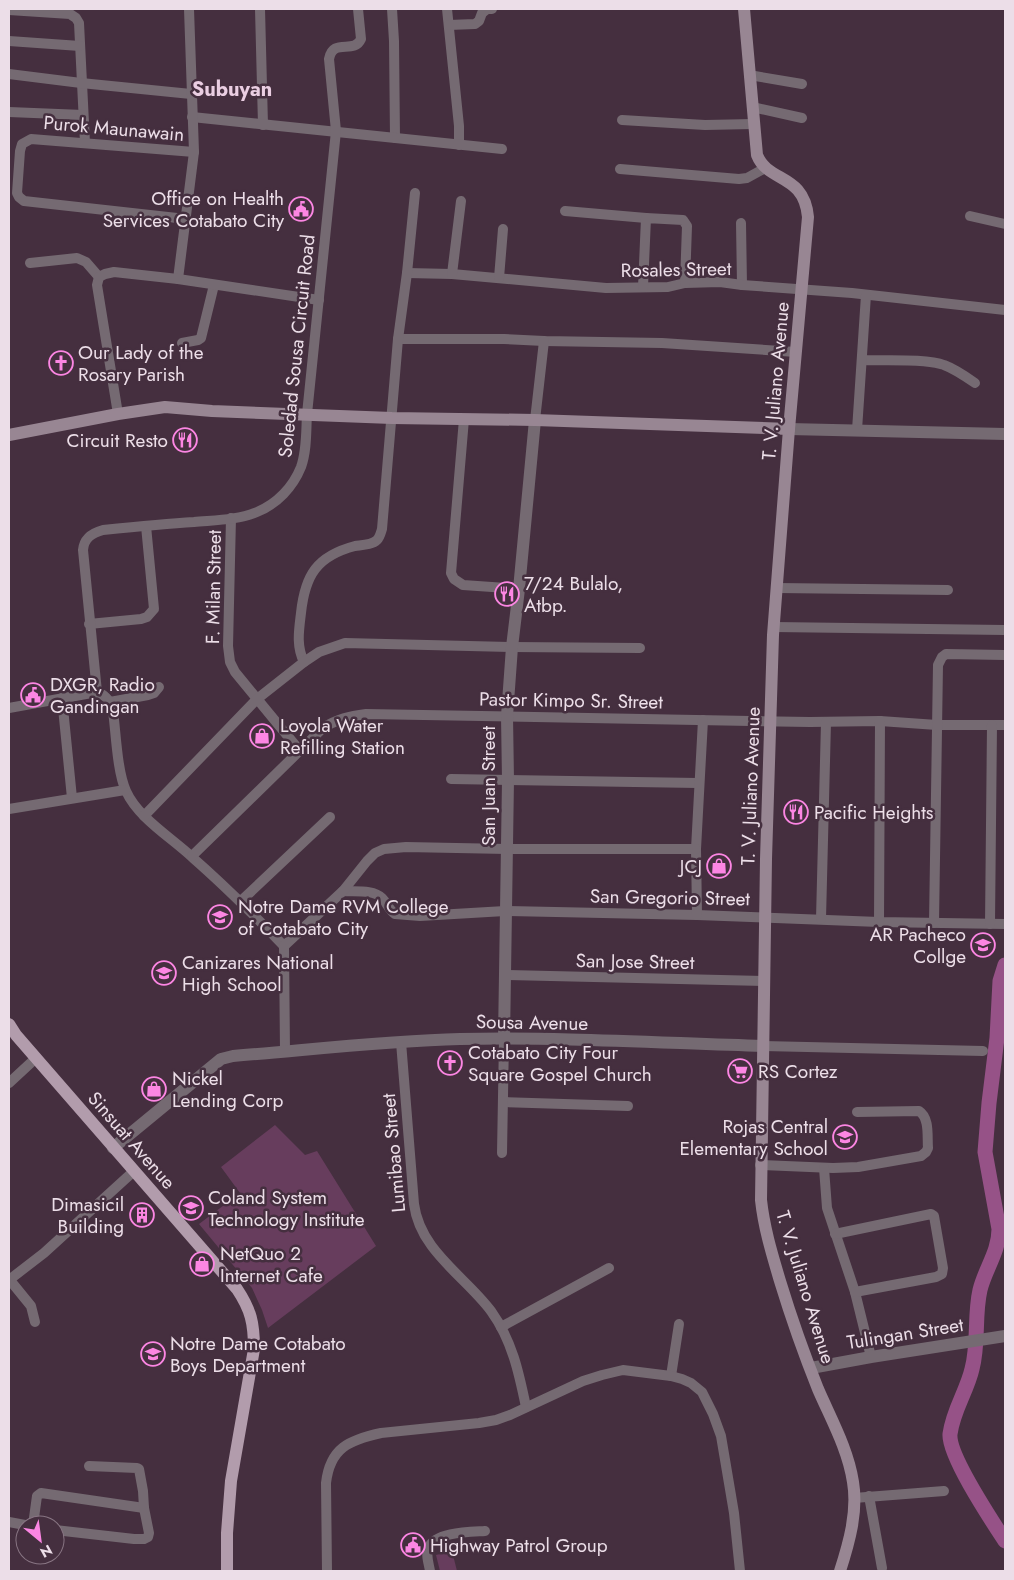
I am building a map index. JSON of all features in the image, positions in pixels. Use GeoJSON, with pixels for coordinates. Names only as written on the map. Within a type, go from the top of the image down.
{"type":"FeatureCollection","features":[{"type":"Feature","properties":{"kind":"main road"},"geometry":{"type":"LineString","coordinates":[[744,9],[756,155],[765,168]]}},
{"type":"Feature","properties":{"kind":"main road","name":"T. V. Juliano Avenue"},"geometry":{"type":"LineString","coordinates":[[765,168],[792,184],[802,195],[807,208],[808,226],[789,428],[774,626],[770,721],[760,1200],[787,1304],[849,1463],[854,1482],[851,1534],[840,1571]]}},
{"type":"Feature","properties":{"kind":"main road"},"geometry":{"type":"LineString","coordinates":[[9,435],[165,407],[212,411],[392,418],[535,420],[789,428]]}},
{"type":"Feature","properties":{"kind":"main road","name":"Sinsuat Avenue"},"geometry":{"type":"LineString","coordinates":[[10,1028],[237,1288],[252,1317],[254,1349],[231,1481],[227,1533],[227,1571]]}},
{"type":"Feature","properties":{"kind":"street"},"geometry":{"type":"LineString","coordinates":[[178,279],[194,152],[189,9]]}},
{"type":"Feature","properties":{"kind":"street"},"geometry":{"type":"LineString","coordinates":[[260,9],[263,125]]}},
{"type":"Feature","properties":{"kind":"street","name":"Soledad Sousa Circuit Road"},"geometry":{"type":"LineString","coordinates":[[125,790],[112,711],[104,696],[89,624],[84,545],[92,533],[103,530],[231,518],[256,513],[271,505],[282,496],[295,480],[305,452],[307,414],[336,132],[330,55],[336,48],[359,44],[358,9]]}},
{"type":"Feature","properties":{"kind":"street"},"geometry":{"type":"LineString","coordinates":[[392,9],[395,138]]}},
{"type":"Feature","properties":{"kind":"street"},"geometry":{"type":"LineString","coordinates":[[447,9],[459,126],[458,145]]}},
{"type":"Feature","properties":{"kind":"street"},"geometry":{"type":"LineString","coordinates":[[449,25],[475,24],[479,21],[482,13],[487,9],[492,9]]}},
{"type":"Feature","properties":{"kind":"street"},"geometry":{"type":"LineString","coordinates":[[9,10],[70,14],[79,23],[85,143]]}},
{"type":"Feature","properties":{"kind":"street"},"geometry":{"type":"LineString","coordinates":[[9,41],[80,46]]}},
{"type":"Feature","properties":{"kind":"street"},"geometry":{"type":"LineString","coordinates":[[9,74],[191,94]]}},
{"type":"Feature","properties":{"kind":"street"},"geometry":{"type":"LineString","coordinates":[[749,75],[802,84]]}},
{"type":"Feature","properties":{"kind":"street"},"geometry":{"type":"LineString","coordinates":[[752,107],[802,118]]}},
{"type":"Feature","properties":{"kind":"street"},"geometry":{"type":"LineString","coordinates":[[9,112],[83,115]]}},
{"type":"Feature","properties":{"kind":"street"},"geometry":{"type":"LineString","coordinates":[[192,117],[502,150]]}},
{"type":"Feature","properties":{"kind":"street"},"geometry":{"type":"LineString","coordinates":[[622,120],[705,125],[753,124]]}},
{"type":"Feature","properties":{"kind":"street","name":"Purok Maunawain"},"geometry":{"type":"LineString","coordinates":[[186,219],[24,201],[19,197],[18,193],[20,151],[22,144],[31,139],[194,152]]}},
{"type":"Feature","properties":{"kind":"street"},"geometry":{"type":"LineString","coordinates":[[620,169],[739,179],[747,178],[765,168]]}},
{"type":"Feature","properties":{"kind":"street"},"geometry":{"type":"LineString","coordinates":[[304,662],[298,647],[298,637],[302,598],[310,575],[318,564],[325,559],[343,550],[369,544],[377,540],[382,529],[398,339],[415,193]]}},
{"type":"Feature","properties":{"kind":"street"},"geometry":{"type":"LineString","coordinates":[[452,274],[461,201]]}},
{"type":"Feature","properties":{"kind":"street"},"geometry":{"type":"LineString","coordinates":[[565,211],[683,220],[687,226],[685,283]]}},
{"type":"Feature","properties":{"kind":"street"},"geometry":{"type":"LineString","coordinates":[[970,216],[1005,224]]}},
{"type":"Feature","properties":{"kind":"street"},"geometry":{"type":"LineString","coordinates":[[643,287],[646,218]]}},
{"type":"Feature","properties":{"kind":"street"},"geometry":{"type":"LineString","coordinates":[[741,223],[742,285]]}},
{"type":"Feature","properties":{"kind":"street"},"geometry":{"type":"LineString","coordinates":[[499,278],[504,229]]}},
{"type":"Feature","properties":{"kind":"street"},"geometry":{"type":"LineString","coordinates":[[30,263],[77,258],[86,262],[99,277]]}},
{"type":"Feature","properties":{"kind":"street"},"geometry":{"type":"LineString","coordinates":[[118,414],[98,298],[97,285],[99,277],[114,272],[178,279],[214,286],[319,300]]}},
{"type":"Feature","properties":{"kind":"street","name":"Rosales Street"},"geometry":{"type":"LineString","coordinates":[[407,273],[452,274],[606,288],[668,287],[685,283],[720,282],[866,294],[1005,310]]}},
{"type":"Feature","properties":{"kind":"street"},"geometry":{"type":"LineString","coordinates":[[182,343],[201,338],[214,286]]}},
{"type":"Feature","properties":{"kind":"street"},"geometry":{"type":"LineString","coordinates":[[857,430],[866,294]]}},
{"type":"Feature","properties":{"kind":"street"},"geometry":{"type":"LineString","coordinates":[[398,339],[504,339],[544,342],[662,343],[796,352]]}},
{"type":"Feature","properties":{"kind":"street"},"geometry":{"type":"LineString","coordinates":[[535,420],[544,342]]}},
{"type":"Feature","properties":{"kind":"street"},"geometry":{"type":"LineString","coordinates":[[862,360],[943,364],[975,383]]}},
{"type":"Feature","properties":{"kind":"street"},"geometry":{"type":"LineString","coordinates":[[464,419],[451,573],[454,579],[463,585],[519,589]]}},
{"type":"Feature","properties":{"kind":"street","name":"San Juan Street"},"geometry":{"type":"LineString","coordinates":[[502,1153],[508,780],[507,716],[512,647],[535,420]]}},
{"type":"Feature","properties":{"kind":"street"},"geometry":{"type":"LineString","coordinates":[[789,428],[1005,434]]}},
{"type":"Feature","properties":{"kind":"street","name":"F. Milan Street"},"geometry":{"type":"LineString","coordinates":[[231,518],[228,638],[230,662],[235,672],[300,751]]}},
{"type":"Feature","properties":{"kind":"street"},"geometry":{"type":"LineString","coordinates":[[89,624],[141,619],[154,610],[146,526]]}},
{"type":"Feature","properties":{"kind":"street"},"geometry":{"type":"LineString","coordinates":[[777,588],[948,590]]}},
{"type":"Feature","properties":{"kind":"street"},"geometry":{"type":"LineString","coordinates":[[774,626],[1005,630]]}},
{"type":"Feature","properties":{"kind":"street"},"geometry":{"type":"LineString","coordinates":[[144,816],[258,699],[319,652],[345,643],[640,648]]}},
{"type":"Feature","properties":{"kind":"street"},"geometry":{"type":"LineString","coordinates":[[934,923],[938,665],[946,654],[1005,655]]}},
{"type":"Feature","properties":{"kind":"street"},"geometry":{"type":"LineString","coordinates":[[9,708],[62,698],[148,696],[159,687]]}},
{"type":"Feature","properties":{"kind":"street"},"geometry":{"type":"LineString","coordinates":[[62,698],[72,798]]}},
{"type":"Feature","properties":{"kind":"street","name":"Pastor Kimpo Sr. Street"},"geometry":{"type":"LineString","coordinates":[[192,856],[323,728],[335,720],[350,716],[366,714],[826,722],[880,721],[937,725],[1005,725]]}},
{"type":"Feature","properties":{"kind":"street"},"geometry":{"type":"LineString","coordinates":[[697,915],[696,849],[698,784],[703,720]]}},
{"type":"Feature","properties":{"kind":"street"},"geometry":{"type":"LineString","coordinates":[[879,922],[880,721]]}},
{"type":"Feature","properties":{"kind":"street"},"geometry":{"type":"LineString","coordinates":[[820,919],[826,722]]}},
{"type":"Feature","properties":{"kind":"street"},"geometry":{"type":"LineString","coordinates":[[990,924],[992,725]]}},
{"type":"Feature","properties":{"kind":"street"},"geometry":{"type":"LineString","coordinates":[[451,779],[698,784]]}},
{"type":"Feature","properties":{"kind":"street"},"geometry":{"type":"LineString","coordinates":[[9,809],[125,790],[144,816],[192,856],[241,901],[284,946],[286,1052]]}},
{"type":"Feature","properties":{"kind":"street"},"geometry":{"type":"LineString","coordinates":[[241,901],[330,817]]}},
{"type":"Feature","properties":{"kind":"street"},"geometry":{"type":"LineString","coordinates":[[284,946],[343,891],[375,853],[384,848],[696,849]]}},
{"type":"Feature","properties":{"kind":"street","name":"San Gregorio Street"},"geometry":{"type":"LineString","coordinates":[[343,891],[377,894],[384,900],[392,912],[400,915],[420,916],[505,911],[1005,924]]}},
{"type":"Feature","properties":{"kind":"street","name":"San Jose Street"},"geometry":{"type":"LineString","coordinates":[[505,975],[764,981]]}},
{"type":"Feature","properties":{"kind":"street","name":"Sousa Avenue"},"geometry":{"type":"LineString","coordinates":[[113,1148],[221,1059],[233,1056],[401,1042],[504,1039],[983,1051]]}},
{"type":"Feature","properties":{"kind":"street","name":"Lumibao Street"},"geometry":{"type":"LineString","coordinates":[[401,1042],[414,1204],[418,1224],[430,1243],[485,1304],[501,1327],[515,1362],[526,1408]]}},
{"type":"Feature","properties":{"kind":"street"},"geometry":{"type":"LineString","coordinates":[[9,1083],[36,1058]]}},
{"type":"Feature","properties":{"kind":"street"},"geometry":{"type":"LineString","coordinates":[[503,1102],[628,1106]]}},
{"type":"Feature","properties":{"kind":"street"},"geometry":{"type":"LineString","coordinates":[[760,1165],[824,1168],[858,1166],[921,1156],[926,1152],[928,1148],[926,1121],[919,1111],[857,1112]]}},
{"type":"Feature","properties":{"kind":"street"},"geometry":{"type":"LineString","coordinates":[[824,1168],[827,1208],[855,1292],[871,1357]]}},
{"type":"Feature","properties":{"kind":"street"},"geometry":{"type":"LineString","coordinates":[[36,1322],[31,1306],[9,1279],[44,1253],[134,1171]]}},
{"type":"Feature","properties":{"kind":"street"},"geometry":{"type":"LineString","coordinates":[[835,1234],[931,1214],[934,1216],[943,1268],[942,1274],[936,1277],[855,1292]]}},
{"type":"Feature","properties":{"kind":"street"},"geometry":{"type":"LineString","coordinates":[[501,1327],[609,1268]]}},
{"type":"Feature","properties":{"kind":"street"},"geometry":{"type":"LineString","coordinates":[[671,1376],[679,1324]]}},
{"type":"Feature","properties":{"kind":"street","name":"Tulingan Street"},"geometry":{"type":"LineString","coordinates":[[811,1368],[1005,1336]]}},
{"type":"Feature","properties":{"kind":"street"},"geometry":{"type":"LineString","coordinates":[[327,1571],[327,1470],[330,1461],[349,1443],[365,1436],[381,1433],[479,1423],[503,1418],[583,1381],[623,1370],[682,1379],[696,1386],[706,1400],[717,1425],[724,1450],[740,1571]]}},
{"type":"Feature","properties":{"kind":"street"},"geometry":{"type":"LineString","coordinates":[[65,1531],[134,1539],[148,1537],[149,1533],[139,1469],[89,1466]]}},
{"type":"Feature","properties":{"kind":"street"},"geometry":{"type":"LineString","coordinates":[[854,1498],[944,1491]]}},
{"type":"Feature","properties":{"kind":"street"},"geometry":{"type":"LineString","coordinates":[[34,1515],[37,1496],[41,1492],[144,1508]]}},
{"type":"Feature","properties":{"kind":"street"},"geometry":{"type":"LineString","coordinates":[[869,1496],[882,1568]]}},
{"type":"Feature","properties":{"kind":"street"},"geometry":{"type":"LineString","coordinates":[[430,1571],[427,1554],[428,1548],[437,1539],[452,1534],[485,1531]]}},
{"type":"Feature","properties":{"kind":"shaded area"},"geometry":{"type":"Polygon","coordinates":[[[275,1125],[305,1155],[317,1151],[376,1246],[268,1328],[252,1288],[199,1224],[240,1193],[221,1167],[275,1125]]]}},
{"type":"Feature","properties":{"kind":"shaded area"},"geometry":{"type":"Polygon","coordinates":[[[452,1551],[457,1571],[440,1571],[436,1555],[452,1551]]]}},
{"type":"Feature","properties":{"kind":"waterway"},"geometry":{"type":"LineString","coordinates":[[1005,965],[1000,981],[997,1038],[985,1152],[999,1229],[997,1245],[985,1275],[978,1300],[972,1369],[954,1417],[950,1434],[951,1444],[963,1472],[1005,1541]]}},
{"type":"Feature","properties":{"kind":"place","name":"Office on Health Services Cotabato City"},"geometry":{"type":"Point","coordinates":[301,209]}},
{"type":"Feature","properties":{"kind":"place","name":"Our Lady of the Rosary Parish"},"geometry":{"type":"Point","coordinates":[61,363]}},
{"type":"Feature","properties":{"kind":"place","name":"Circuit Resto"},"geometry":{"type":"Point","coordinates":[185,440]}},
{"type":"Feature","properties":{"kind":"place","name":"7/24 Bulalo, Atbp."},"geometry":{"type":"Point","coordinates":[507,594]}},
{"type":"Feature","properties":{"kind":"place","name":"DXGR, Radio Gandingan"},"geometry":{"type":"Point","coordinates":[33,695]}},
{"type":"Feature","properties":{"kind":"place","name":"Loyola Water Refilling Station"},"geometry":{"type":"Point","coordinates":[262,736]}},
{"type":"Feature","properties":{"kind":"place","name":"Pacific Heights"},"geometry":{"type":"Point","coordinates":[796,812]}},
{"type":"Feature","properties":{"kind":"place","name":"JCJ"},"geometry":{"type":"Point","coordinates":[719,866]}},
{"type":"Feature","properties":{"kind":"place","name":"Notre Dame RVM College of Cotabato City"},"geometry":{"type":"Point","coordinates":[220,917]}},
{"type":"Feature","properties":{"kind":"place","name":"AR Pacheco Collge"},"geometry":{"type":"Point","coordinates":[983,945]}},
{"type":"Feature","properties":{"kind":"place","name":"Canizares National High School"},"geometry":{"type":"Point","coordinates":[164,973]}},
{"type":"Feature","properties":{"kind":"place","name":"Cotabato City Four Square Gospel Church"},"geometry":{"type":"Point","coordinates":[450,1063]}},
{"type":"Feature","properties":{"kind":"place","name":"RS Cortez"},"geometry":{"type":"Point","coordinates":[740,1071]}},
{"type":"Feature","properties":{"kind":"place","name":"Nickel Lending Corp"},"geometry":{"type":"Point","coordinates":[154,1089]}},
{"type":"Feature","properties":{"kind":"place","name":"Rojas Central Elementary School"},"geometry":{"type":"Point","coordinates":[845,1137]}},
{"type":"Feature","properties":{"kind":"place","name":"Coland System Technology Institute"},"geometry":{"type":"Point","coordinates":[191,1208]}},
{"type":"Feature","properties":{"kind":"place","name":"Dimasicil Building"},"geometry":{"type":"Point","coordinates":[142,1215]}},
{"type":"Feature","properties":{"kind":"place","name":"NetQuo 2 Internet Cafe"},"geometry":{"type":"Point","coordinates":[202,1264]}},
{"type":"Feature","properties":{"kind":"place","name":"Notre Dame Cotabato Boys Department"},"geometry":{"type":"Point","coordinates":[153,1354]}},
{"type":"Feature","properties":{"kind":"place","name":"Highway Patrol Group"},"geometry":{"type":"Point","coordinates":[413,1545]}},
{"type":"Feature","properties":{"kind":"district","name":"Subuyan"},"geometry":{"type":"Point","coordinates":[232,89]}}]}
